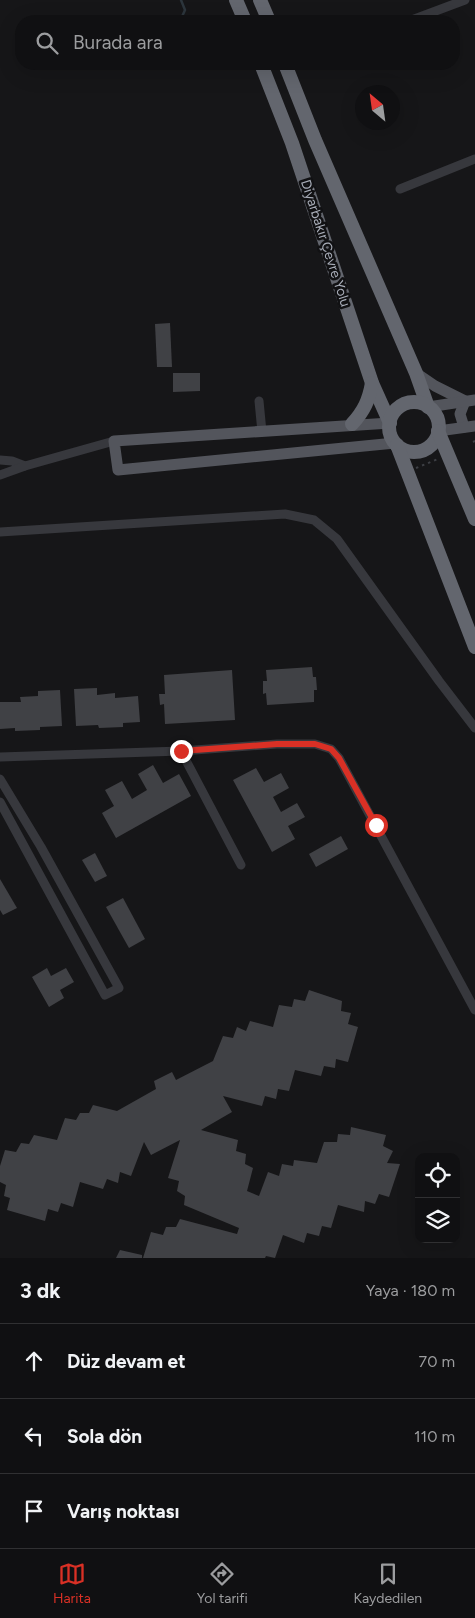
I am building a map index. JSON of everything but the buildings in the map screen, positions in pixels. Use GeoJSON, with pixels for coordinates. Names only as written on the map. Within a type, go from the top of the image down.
{"type":"FeatureCollection","features":[{"type":"Feature","properties":{"kind":"highway"},"geometry":{"type":"LineString","coordinates":[[236,0],[242,15]]}},
{"type":"Feature","properties":{"kind":"highway"},"geometry":{"type":"LineString","coordinates":[[260,0],[266,15]]}},
{"type":"Feature","properties":{"kind":"highway","name":"Diyarbakır Çevre Yolu"},"geometry":{"type":"LineString","coordinates":[[263,70],[292,143],[372,383],[390,423]]}},
{"type":"Feature","properties":{"kind":"highway","name":"Diyarbakır Çevre Yolu"},"geometry":{"type":"LineString","coordinates":[[292,70],[315,140],[416,373],[428,407]]}},
{"type":"Feature","properties":{"kind":"highway"},"geometry":{"type":"LineString","coordinates":[[352,424],[369,398],[372,383]]}},
{"type":"Feature","properties":{"kind":"highway"},"geometry":{"type":"LineString","coordinates":[[475,519],[438,431],[437,418],[428,407],[415,403],[408,403],[396,410],[390,423],[391,437],[396,444],[475,647]]}},
{"type":"Feature","properties":{"kind":"highway"},"geometry":{"type":"LineString","coordinates":[[396,444],[409,451],[422,451],[433,443],[438,431]]}},
{"type":"Feature","properties":{"kind":"main road"},"geometry":{"type":"LineString","coordinates":[[416,373],[435,386],[470,400]]}},
{"type":"Feature","properties":{"kind":"main road"},"geometry":{"type":"LineString","coordinates":[[428,407],[470,400]]}},
{"type":"Feature","properties":{"kind":"main road"},"geometry":{"type":"LineString","coordinates":[[470,400],[460,414],[470,426]]}},
{"type":"Feature","properties":{"kind":"main road"},"geometry":{"type":"LineString","coordinates":[[390,423],[114,441],[118,470],[396,444]]}},
{"type":"Feature","properties":{"kind":"main road"},"geometry":{"type":"LineString","coordinates":[[438,431],[470,426]]}},
{"type":"Feature","properties":{"kind":"street"},"geometry":{"type":"LineString","coordinates":[[425,15],[465,0]]}},
{"type":"Feature","properties":{"kind":"street"},"geometry":{"type":"LineString","coordinates":[[400,189],[475,159]]}},
{"type":"Feature","properties":{"kind":"street"},"geometry":{"type":"LineString","coordinates":[[259,401],[262,432]]}},
{"type":"Feature","properties":{"kind":"street"},"geometry":{"type":"LineString","coordinates":[[0,475],[114,441]]}},
{"type":"Feature","properties":{"kind":"street"},"geometry":{"type":"LineString","coordinates":[[0,460],[12,461],[25,466]]}},
{"type":"Feature","properties":{"kind":"street"},"geometry":{"type":"LineString","coordinates":[[0,532],[285,514],[314,520],[336,539],[475,728]]}},
{"type":"Feature","properties":{"kind":"street"},"geometry":{"type":"LineString","coordinates":[[0,757],[181,751],[277,744],[315,744],[331,749],[339,758],[475,1010]]}},
{"type":"Feature","properties":{"kind":"street"},"geometry":{"type":"LineString","coordinates":[[181,751],[241,865]]}},
{"type":"Feature","properties":{"kind":"street"},"geometry":{"type":"LineString","coordinates":[[0,779],[41,847],[119,988],[105,995],[0,802]]}},
{"type":"Feature","properties":{"kind":"path"},"geometry":{"type":"LineString","coordinates":[[413,469],[442,458]]}},
{"type":"Feature","properties":{"kind":"waterway"},"geometry":{"type":"LineString","coordinates":[[181,0],[185,10],[183,15]]}},
{"type":"Feature","properties":{"kind":"route"},"geometry":{"type":"LineString","coordinates":[[181,751],[277,744],[315,744],[331,749],[339,758],[376,825]]}}]}
